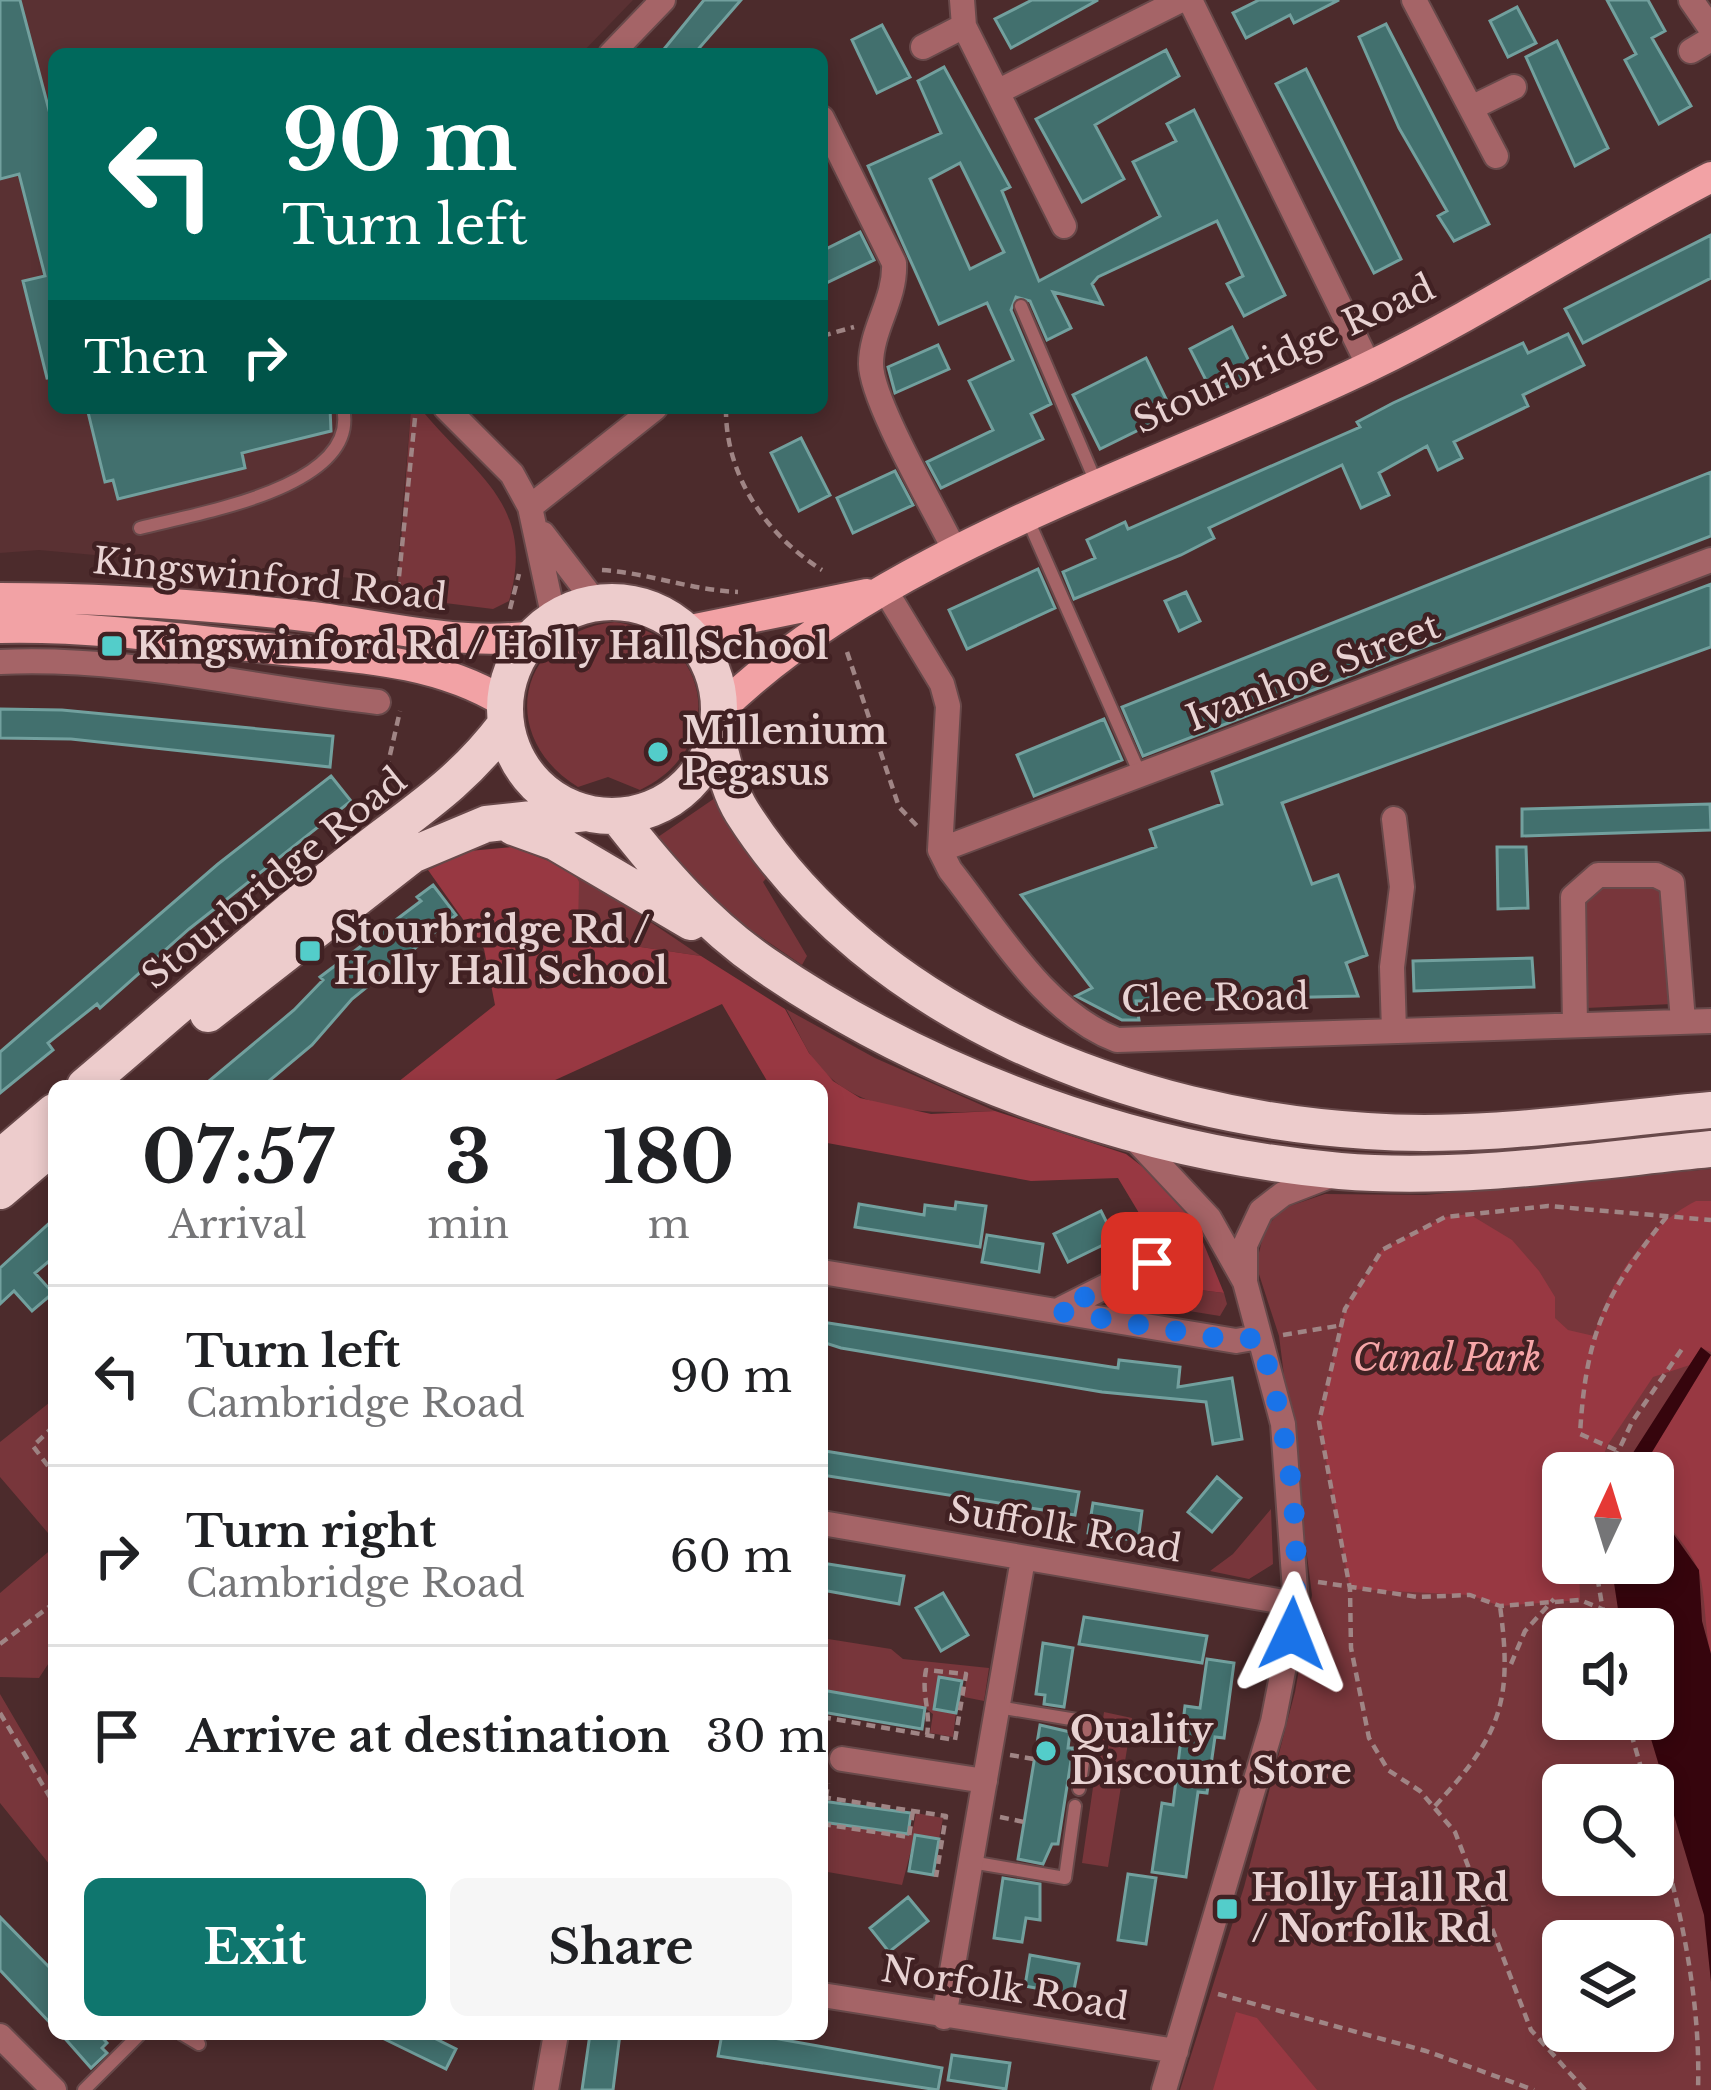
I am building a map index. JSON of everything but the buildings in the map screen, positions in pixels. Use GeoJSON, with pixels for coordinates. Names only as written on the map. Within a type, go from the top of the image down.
{"type":"FeatureCollection","features":[{"type":"Feature","properties":{"kind":"highway"},"geometry":{"type":"LineString","coordinates":[[762,963],[602,815],[532,782],[514,755],[505,714],[513,667],[543,627],[594,586],[686,631],[710,669],[740,810],[786,869],[855,939],[932,997],[1101,1079],[1262,1121],[1371,1132],[1495,1130],[1711,1110]]}},
{"type":"Feature","properties":{"kind":"highway","name":"Stourbridge Road"},"geometry":{"type":"LineString","coordinates":[[92,1080],[356,857],[441,798],[471,770],[505,714]]}},
{"type":"Feature","properties":{"kind":"highway"},"geometry":{"type":"LineString","coordinates":[[602,815],[651,809],[680,792],[703,766],[718,723]]}},
{"type":"Feature","properties":{"kind":"highway","name":"Stourbridge Road"},"geometry":{"type":"LineString","coordinates":[[129,1080],[373,880],[440,840],[486,824],[602,815]]}},
{"type":"Feature","properties":{"kind":"highway"},"geometry":{"type":"LineString","coordinates":[[486,824],[524,830],[555,842],[909,1046],[1086,1121],[1240,1158],[1341,1171],[1490,1169],[1711,1149]]}},
{"type":"Feature","properties":{"kind":"highway"},"geometry":{"type":"LineString","coordinates":[[0,1158],[48,1117]]}},
{"type":"Feature","properties":{"kind":"highway"},"geometry":{"type":"LineString","coordinates":[[0,1191],[48,1149]]}},
{"type":"Feature","properties":{"kind":"main road","name":"Stourbridge Road"},"geometry":{"type":"LineString","coordinates":[[718,723],[789,652],[885,590],[956,553],[1369,367],[1711,177]]}},
{"type":"Feature","properties":{"kind":"main road","name":"Stourbridge Road"},"geometry":{"type":"LineString","coordinates":[[686,631],[885,590]]}},
{"type":"Feature","properties":{"kind":"main road","name":"Kingswinford Road"},"geometry":{"type":"LineString","coordinates":[[0,598],[92,598],[256,611],[490,642],[543,627]]}},
{"type":"Feature","properties":{"kind":"main road","name":"Kingswinford Road"},"geometry":{"type":"LineString","coordinates":[[0,628],[125,633],[423,668],[476,684],[505,714]]}},
{"type":"Feature","properties":{"kind":"street"},"geometry":{"type":"LineString","coordinates":[[617,48],[663,0]]}},
{"type":"Feature","properties":{"kind":"street"},"geometry":{"type":"LineString","coordinates":[[962,0],[964,26],[1064,226]]}},
{"type":"Feature","properties":{"kind":"street"},"geometry":{"type":"LineString","coordinates":[[997,92],[1186,0],[1369,367]]}},
{"type":"Feature","properties":{"kind":"street"},"geometry":{"type":"LineString","coordinates":[[1414,0],[1496,156]]}},
{"type":"Feature","properties":{"kind":"street"},"geometry":{"type":"LineString","coordinates":[[1690,0],[1711,29]]}},
{"type":"Feature","properties":{"kind":"street"},"geometry":{"type":"LineString","coordinates":[[923,47],[964,26]]}},
{"type":"Feature","properties":{"kind":"street"},"geometry":{"type":"LineString","coordinates":[[1471,108],[1514,87]]}},
{"type":"Feature","properties":{"kind":"street"},"geometry":{"type":"LineString","coordinates":[[828,130],[894,263],[895,280],[873,349],[874,382],[956,553]]}},
{"type":"Feature","properties":{"kind":"street"},"geometry":{"type":"LineString","coordinates":[[452,414],[512,474],[534,517],[594,586]]}},
{"type":"Feature","properties":{"kind":"street"},"geometry":{"type":"LineString","coordinates":[[534,517],[648,414]]}},
{"type":"Feature","properties":{"kind":"street"},"geometry":{"type":"LineString","coordinates":[[534,517],[543,627]]}},
{"type":"Feature","properties":{"kind":"street","name":"Ivanhoe Street"},"geometry":{"type":"LineString","coordinates":[[940,850],[1711,560]]}},
{"type":"Feature","properties":{"kind":"street"},"geometry":{"type":"LineString","coordinates":[[885,590],[942,684],[949,706],[940,850]]}},
{"type":"Feature","properties":{"kind":"street","name":"Kingswinford Road"},"geometry":{"type":"LineString","coordinates":[[146,667],[247,646]]}},
{"type":"Feature","properties":{"kind":"street","name":"Kingswinford Road"},"geometry":{"type":"LineString","coordinates":[[0,662],[66,659],[146,667],[389,705]]}},
{"type":"Feature","properties":{"kind":"street"},"geometry":{"type":"LineString","coordinates":[[1394,819],[1402,887],[1392,967],[1394,1031]]}},
{"type":"Feature","properties":{"kind":"street","name":"Clee Road"},"geometry":{"type":"LineString","coordinates":[[940,850],[950,870],[1049,992],[1088,1029],[1117,1040],[1711,1021]]}},
{"type":"Feature","properties":{"kind":"street"},"geometry":{"type":"LineString","coordinates":[[1575,1025],[1573,897],[1598,875],[1656,875],[1672,883],[1683,1022]]}},
{"type":"Feature","properties":{"kind":"street"},"geometry":{"type":"LineString","coordinates":[[1127,1131],[1209,1218],[1245,1282]]}},
{"type":"Feature","properties":{"kind":"street"},"geometry":{"type":"LineString","coordinates":[[1164,2090],[1274,1721],[1296,1604],[1283,1424],[1245,1282],[1245,1245],[1261,1211],[1283,1195],[1341,1171]]}},
{"type":"Feature","properties":{"kind":"street"},"geometry":{"type":"LineString","coordinates":[[1057,1311],[1152,1263]]}},
{"type":"Feature","properties":{"kind":"street"},"geometry":{"type":"LineString","coordinates":[[828,1273],[1236,1341],[1259,1337]]}},
{"type":"Feature","properties":{"kind":"street","name":"Suffolk Road"},"geometry":{"type":"LineString","coordinates":[[828,1524],[1296,1604]]}},
{"type":"Feature","properties":{"kind":"street"},"geometry":{"type":"LineString","coordinates":[[944,2017],[1022,1559]]}},
{"type":"Feature","properties":{"kind":"street"},"geometry":{"type":"LineString","coordinates":[[839,1747],[986,1781]]}},
{"type":"Feature","properties":{"kind":"street","name":"Norfolk Road"},"geometry":{"type":"LineString","coordinates":[[828,1996],[1177,2051]]}},
{"type":"Feature","properties":{"kind":"street"},"geometry":{"type":"LineString","coordinates":[[0,2036],[54,2090]]}},
{"type":"Feature","properties":{"kind":"street"},"geometry":{"type":"LineString","coordinates":[[545,2090],[555,2040]]}},
{"type":"Feature","properties":{"kind":"lane"},"geometry":{"type":"LineString","coordinates":[[1022,306],[1098,488]]}},
{"type":"Feature","properties":{"kind":"lane"},"geometry":{"type":"LineString","coordinates":[[140,528],[293,487],[335,449],[343,414]]}},
{"type":"Feature","properties":{"kind":"lane"},"geometry":{"type":"LineString","coordinates":[[1028,520],[1141,775]]}},
{"type":"Feature","properties":{"kind":"lane"},"geometry":{"type":"LineString","coordinates":[[998,1707],[1089,1722],[1079,1789]]}},
{"type":"Feature","properties":{"kind":"lane"},"geometry":{"type":"LineString","coordinates":[[971,1862],[1065,1878],[1075,1806]]}},
{"type":"Feature","properties":{"kind":"lane"},"geometry":{"type":"LineString","coordinates":[[84,2090],[134,2040]]}},
{"type":"Feature","properties":{"kind":"lane"},"geometry":{"type":"LineString","coordinates":[[192,2040],[199,2044]]}},
{"type":"Feature","properties":{"kind":"path"},"geometry":{"type":"LineString","coordinates":[[396,606],[415,414]]}},
{"type":"Feature","properties":{"kind":"path"},"geometry":{"type":"LineString","coordinates":[[726,414],[726,438],[768,526],[822,570]]}},
{"type":"Feature","properties":{"kind":"path"},"geometry":{"type":"LineString","coordinates":[[497,616],[510,609],[518,544],[534,517]]}},
{"type":"Feature","properties":{"kind":"path"},"geometry":{"type":"LineString","coordinates":[[594,586],[631,572],[692,590],[749,592]]}},
{"type":"Feature","properties":{"kind":"path"},"geometry":{"type":"LineString","coordinates":[[847,652],[899,807],[940,850]]}},
{"type":"Feature","properties":{"kind":"path"},"geometry":{"type":"LineString","coordinates":[[374,809],[386,789],[389,705]]}},
{"type":"Feature","properties":{"kind":"path"},"geometry":{"type":"LineString","coordinates":[[1586,2090],[1531,2030],[1455,1832],[1435,1806],[1388,1770],[1369,1738],[1351,1648],[1350,1589],[1318,1422],[1339,1326],[1382,1250],[1445,1217],[1548,1205],[1711,1220]]}},
{"type":"Feature","properties":{"kind":"path"},"geometry":{"type":"LineString","coordinates":[[1668,1215],[1600,1310],[1583,1380],[1580,1434],[1616,1450],[1684,1346]]}},
{"type":"Feature","properties":{"kind":"path"},"geometry":{"type":"LineString","coordinates":[[1259,1337],[1339,1326]]}},
{"type":"Feature","properties":{"kind":"path"},"geometry":{"type":"LineString","coordinates":[[48,1432],[33,1446],[48,1466]]}},
{"type":"Feature","properties":{"kind":"path"},"geometry":{"type":"LineString","coordinates":[[1295,1577],[1350,1589],[1470,1595],[1500,1606],[1554,1598],[1598,1608]]}},
{"type":"Feature","properties":{"kind":"path"},"geometry":{"type":"LineString","coordinates":[[1509,1669],[1526,1631],[1554,1598]]}},
{"type":"Feature","properties":{"kind":"path"},"geometry":{"type":"LineString","coordinates":[[1435,1806],[1467,1772],[1508,1688],[1500,1606]]}},
{"type":"Feature","properties":{"kind":"path"},"geometry":{"type":"LineString","coordinates":[[0,1643],[48,1607]]}},
{"type":"Feature","properties":{"kind":"path"},"geometry":{"type":"LineString","coordinates":[[828,1718],[956,1740],[966,1675],[926,1670],[921,1696],[930,1713],[927,1735]]}},
{"type":"Feature","properties":{"kind":"path"},"geometry":{"type":"LineString","coordinates":[[0,1713],[48,1794]]}},
{"type":"Feature","properties":{"kind":"path"},"geometry":{"type":"LineString","coordinates":[[838,1720],[839,1747]]}},
{"type":"Feature","properties":{"kind":"path"},"geometry":{"type":"LineString","coordinates":[[870,1741],[872,1726]]}},
{"type":"Feature","properties":{"kind":"path"},"geometry":{"type":"LineString","coordinates":[[859,1803],[861,1788]]}},
{"type":"Feature","properties":{"kind":"path"},"geometry":{"type":"LineString","coordinates":[[894,1808],[896,1796]]}},
{"type":"Feature","properties":{"kind":"path"},"geometry":{"type":"LineString","coordinates":[[828,1798],[946,1816],[936,1877]]}},
{"type":"Feature","properties":{"kind":"path"},"geometry":{"type":"LineString","coordinates":[[828,1825],[909,1837],[913,1811]]}},
{"type":"Feature","properties":{"kind":"path"},"geometry":{"type":"LineString","coordinates":[[1674,1896],[1684,1937],[1698,2090]]}},
{"type":"Feature","properties":{"kind":"path"},"geometry":{"type":"LineString","coordinates":[[1227,1997],[1426,2051],[1534,2090]]}},
{"type":"Feature","properties":{"kind":"shaded area"},"geometry":{"type":"Polygon","coordinates":[[[0,0],[633,0],[587,48],[48,48],[48,414],[410,414],[396,582],[39,550],[0,553],[0,0]]]}},
{"type":"Feature","properties":{"kind":"shaded area"},"geometry":{"type":"Polygon","coordinates":[[[1701,1347],[1711,1355],[1652,1452],[1634,1452],[1701,1347]]]}},
{"type":"Feature","properties":{"kind":"shaded area"},"geometry":{"type":"Polygon","coordinates":[[[1674,1535],[1699,1570],[1702,1621],[1711,1654],[1711,1982],[1704,1915],[1674,1815],[1674,1764],[1659,1764],[1651,1740],[1674,1740],[1674,1608],[1618,1608],[1614,1584],[1674,1584],[1674,1535]]]}},
{"type":"Feature","properties":{"kind":"green space"},"geometry":{"type":"Polygon","coordinates":[[[411,414],[426,414],[495,492],[514,539],[515,567],[509,601],[493,609],[397,597],[411,414]]]}},
{"type":"Feature","properties":{"kind":"green space"},"geometry":{"type":"Polygon","coordinates":[[[615,622],[648,631],[673,648],[689,670],[698,695],[697,722],[687,748],[668,771],[640,790],[608,777],[578,787],[552,766],[535,741],[528,715],[529,689],[539,665],[557,645],[582,630],[615,622]]]}},
{"type":"Feature","properties":{"kind":"green space"},"geometry":{"type":"Polygon","coordinates":[[[715,798],[770,874],[763,882],[807,956],[802,965],[720,909],[658,837],[715,798]]]}},
{"type":"Feature","properties":{"kind":"green space"},"geometry":{"type":"Polygon","coordinates":[[[512,847],[573,870],[579,882],[578,926],[614,943],[701,956],[785,1009],[809,1053],[833,1081],[860,1098],[931,1114],[995,1111],[1126,1154],[1170,1188],[1193,1218],[1224,1293],[1184,1288],[1118,1178],[1031,1181],[828,1143],[828,1080],[766,1080],[722,1004],[555,1080],[401,1080],[495,1005],[484,949],[428,870],[469,851],[512,847]]]}},
{"type":"Feature","properties":{"kind":"green space"},"geometry":{"type":"Polygon","coordinates":[[[573,870],[701,956],[614,943],[578,926],[573,870]]]}},
{"type":"Feature","properties":{"kind":"green space"},"geometry":{"type":"Polygon","coordinates":[[[1655,884],[1661,888],[1672,1004],[1586,1008],[1584,899],[1595,886],[1655,884]]]}},
{"type":"Feature","properties":{"kind":"green space"},"geometry":{"type":"Polygon","coordinates":[[[786,1009],[875,1058],[995,1111],[917,1110],[867,1099],[844,1088],[808,1051],[786,1009]]]}},
{"type":"Feature","properties":{"kind":"green space","name":"Canal Park"},"geometry":{"type":"Polygon","coordinates":[[[1711,1169],[1711,2090],[1180,2090],[1244,1887],[1295,1692],[1312,1595],[1279,1336],[1256,1265],[1265,1228],[1284,1208],[1325,1194],[1425,1195],[1711,1169]]]}},
{"type":"Feature","properties":{"kind":"green space"},"geometry":{"type":"Polygon","coordinates":[[[1696,1201],[1711,1201],[1711,1352],[1701,1348],[1690,1365],[1653,1377],[1605,1452],[1542,1452],[1542,1584],[1580,1584],[1580,1600],[1500,1606],[1470,1595],[1350,1589],[1319,1422],[1345,1309],[1382,1250],[1445,1217],[1469,1214],[1512,1240],[1539,1271],[1555,1297],[1555,1318],[1568,1330],[1594,1336],[1609,1296],[1632,1258],[1678,1212],[1696,1201]]]}},
{"type":"Feature","properties":{"kind":"green space"},"geometry":{"type":"Polygon","coordinates":[[[1171,1265],[1184,1288],[1224,1293],[1227,1304],[1220,1316],[1133,1302],[1134,1286],[1171,1265]]]}},
{"type":"Feature","properties":{"kind":"green space"},"geometry":{"type":"Polygon","coordinates":[[[1711,1355],[1711,1654],[1697,1567],[1674,1532],[1674,1452],[1652,1452],[1711,1355]]]}},
{"type":"Feature","properties":{"kind":"green space"},"geometry":{"type":"Polygon","coordinates":[[[48,1404],[48,1533],[0,1477],[0,1442],[48,1404]]]}},
{"type":"Feature","properties":{"kind":"green space"},"geometry":{"type":"Polygon","coordinates":[[[1271,1509],[1273,1564],[1249,1579],[1210,1571],[1233,1554],[1271,1509]]]}},
{"type":"Feature","properties":{"kind":"green space"},"geometry":{"type":"Polygon","coordinates":[[[48,1552],[48,1664],[39,1678],[0,1677],[0,1593],[48,1552]]]}},
{"type":"Feature","properties":{"kind":"green space"},"geometry":{"type":"Polygon","coordinates":[[[828,1639],[891,1649],[903,1659],[989,1668],[984,1701],[964,1697],[967,1672],[962,1681],[940,1677],[934,1709],[956,1713],[953,1737],[930,1733],[933,1714],[925,1708],[828,1691],[828,1639]]]}},
{"type":"Feature","properties":{"kind":"green space"},"geometry":{"type":"Polygon","coordinates":[[[0,1694],[48,1776],[48,1863],[0,1803],[0,1694]]]}},
{"type":"Feature","properties":{"kind":"green space"},"geometry":{"type":"Polygon","coordinates":[[[1104,1712],[1132,1718],[1108,1867],[1082,1863],[1104,1712]]]}},
{"type":"Feature","properties":{"kind":"green space"},"geometry":{"type":"Polygon","coordinates":[[[916,1813],[943,1818],[939,1839],[915,1835],[902,1885],[828,1872],[828,1823],[912,1834],[916,1813]]]}},
{"type":"Feature","properties":{"kind":"green space"},"geometry":{"type":"Polygon","coordinates":[[[1236,2012],[1257,2018],[1317,2090],[1213,2090],[1236,2012]]]}},
{"type":"Feature","properties":{"kind":"place","name":"Kingswinford Rd / Holly Hall School"},"geometry":{"type":"Point","coordinates":[112,646]}},
{"type":"Feature","properties":{"kind":"place","name":"Millenium Pegasus"},"geometry":{"type":"Point","coordinates":[658,752]}},
{"type":"Feature","properties":{"kind":"place","name":"Stourbridge Rd / Holly Hall School"},"geometry":{"type":"Point","coordinates":[310,951]}},
{"type":"Feature","properties":{"kind":"place","name":"Quality Discount Store"},"geometry":{"type":"Point","coordinates":[1046,1751]}},
{"type":"Feature","properties":{"kind":"place","name":"Holly Hall Rd / Norfolk Rd"},"geometry":{"type":"Point","coordinates":[1227,1909]}},
{"type":"Feature","properties":{"kind":"route"},"geometry":{"type":"LineString","coordinates":[[1152,1263],[1057,1311],[1236,1341],[1259,1337],[1275,1384],[1291,1478],[1296,1604],[1292,1634]]}}]}
